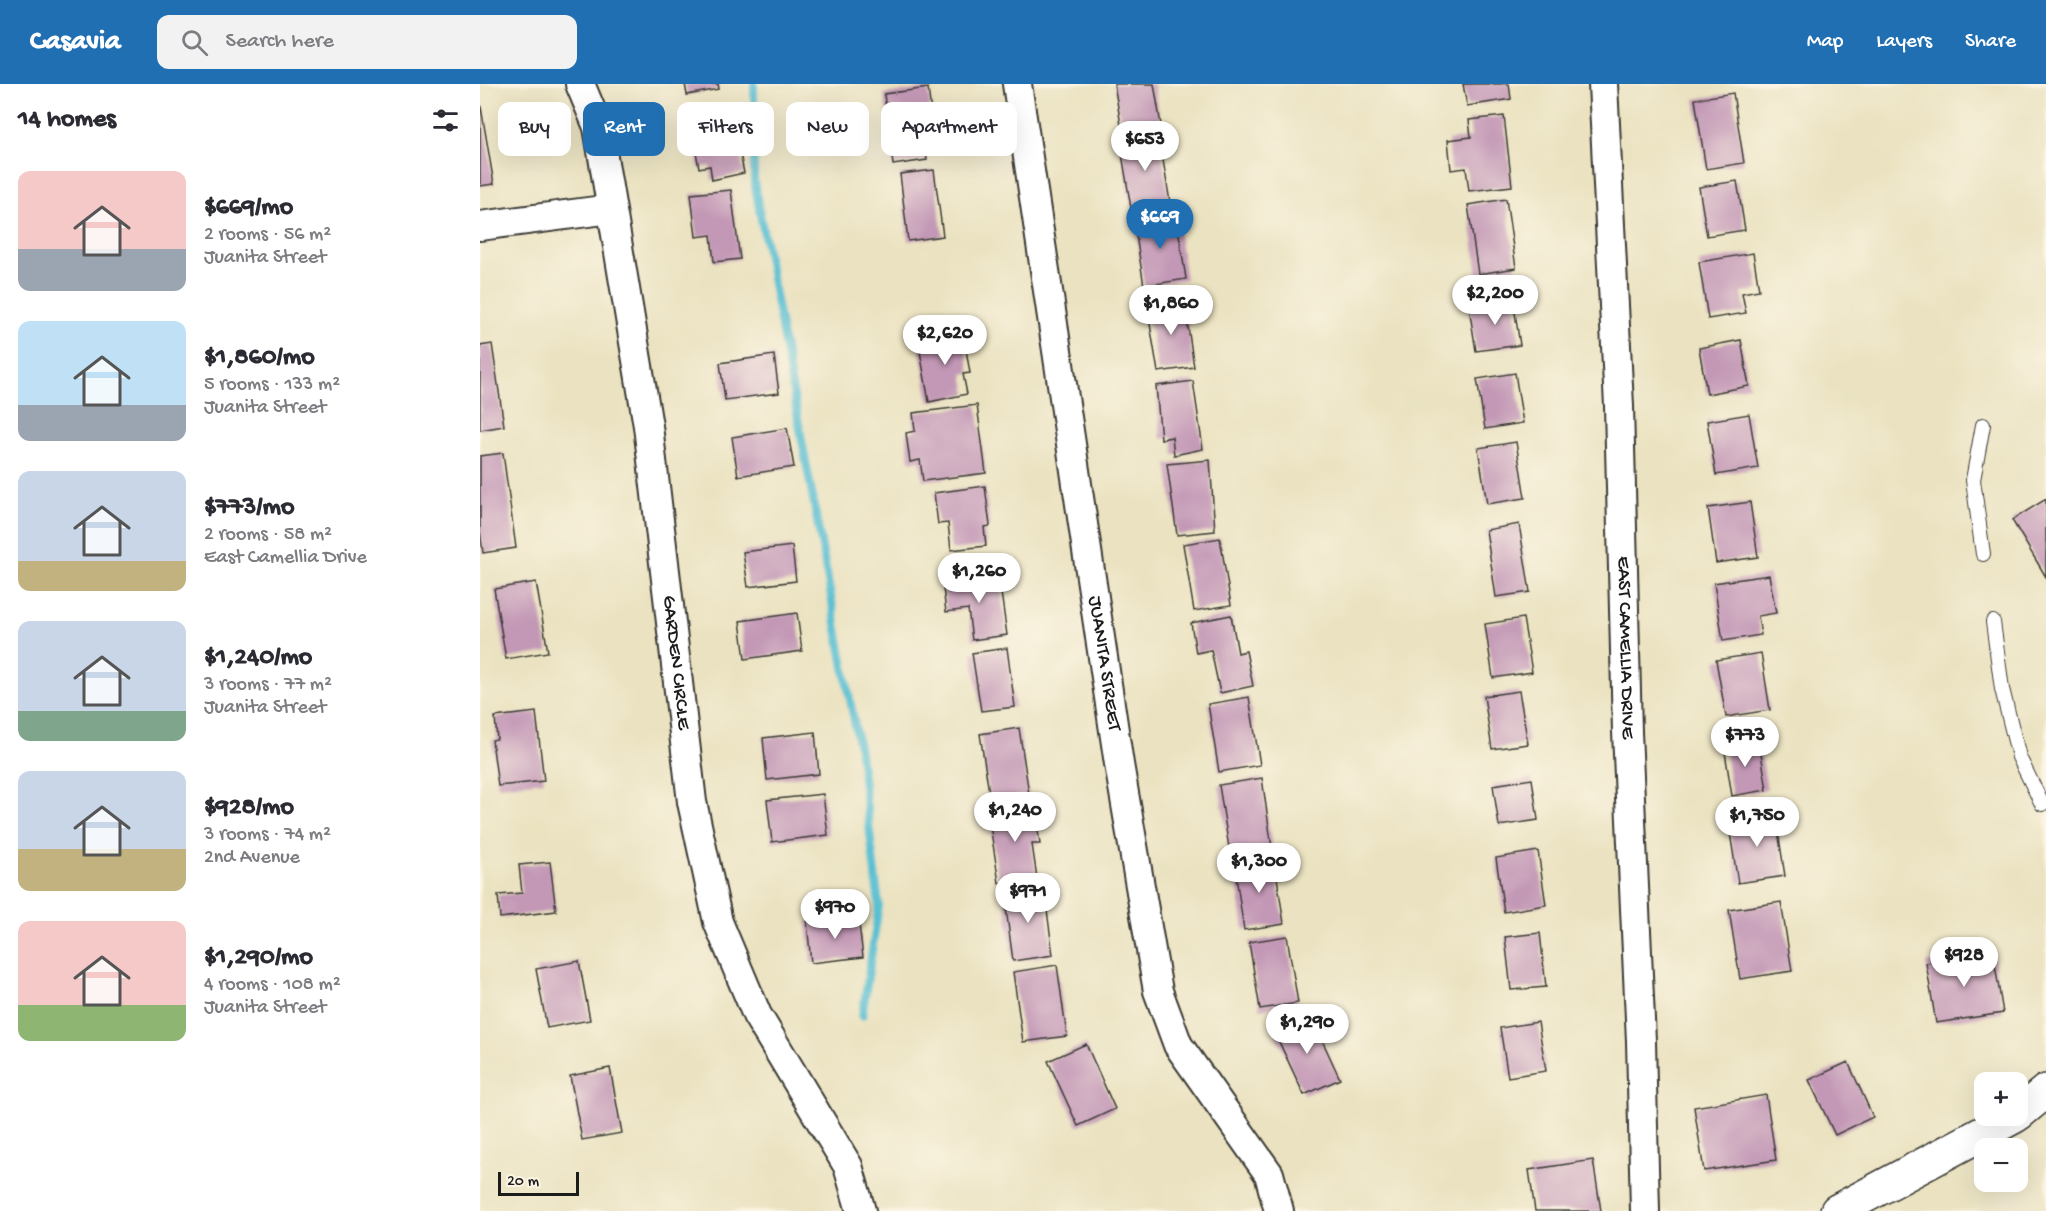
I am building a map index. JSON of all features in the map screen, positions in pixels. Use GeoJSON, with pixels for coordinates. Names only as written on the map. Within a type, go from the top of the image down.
{"type":"FeatureCollection","features":[{"type":"Feature","properties":{"kind":"street","name":"GARDEN CIRCLE"},"geometry":{"type":"LineString","coordinates":[[580,84],[598,128],[648,426],[692,802],[718,922],[757,1014],[848,1166],[861,1211]]}},
{"type":"Feature","properties":{"kind":"street","name":"JUANITA STREET"},"geometry":{"type":"LineString","coordinates":[[1017,84],[1119,764],[1158,991],[1178,1045],[1269,1173],[1279,1211]]}},
{"type":"Feature","properties":{"kind":"street","name":"EAST CAMELLIA DRIVE"},"geometry":{"type":"LineString","coordinates":[[1603,84],[1619,406],[1627,732],[1641,1041],[1645,1211]]}},
{"type":"Feature","properties":{"kind":"street"},"geometry":{"type":"LineString","coordinates":[[480,226],[611,209]]}},
{"type":"Feature","properties":{"kind":"street"},"geometry":{"type":"LineString","coordinates":[[2028,1105],[2046,1091]]}},
{"type":"Feature","properties":{"kind":"street"},"geometry":{"type":"LineString","coordinates":[[1837,1211],[1995,1126]]}},
{"type":"Feature","properties":{"kind":"lane"},"geometry":{"type":"LineString","coordinates":[[1983,425],[1972,480],[1983,554]]}},
{"type":"Feature","properties":{"kind":"lane"},"geometry":{"type":"LineString","coordinates":[[1993,622],[2002,689],[2019,757],[2042,804]]}},
{"type":"Feature","properties":{"kind":"building"},"geometry":{"type":"Polygon","coordinates":[[[685,84],[718,84],[719,89],[687,95],[685,84]]]}},
{"type":"Feature","properties":{"kind":"building"},"geometry":{"type":"Polygon","coordinates":[[[1114,84],[1154,84],[1161,125],[1122,131],[1114,84]]]}},
{"type":"Feature","properties":{"kind":"building"},"geometry":{"type":"Polygon","coordinates":[[[1463,84],[1509,84],[1511,99],[1467,106],[1463,84]]]}},
{"type":"Feature","properties":{"kind":"building"},"geometry":{"type":"Polygon","coordinates":[[[928,88],[930,102],[885,102],[884,94],[928,88]]]}},
{"type":"Feature","properties":{"kind":"building"},"geometry":{"type":"Polygon","coordinates":[[[1733,93],[1744,163],[1706,169],[1695,99],[1733,93]]]}},
{"type":"Feature","properties":{"kind":"building"},"geometry":{"type":"Polygon","coordinates":[[[480,101],[494,184],[480,186],[480,101]]]}},
{"type":"Feature","properties":{"kind":"building"},"geometry":{"type":"Polygon","coordinates":[[[1504,116],[1512,186],[1469,191],[1466,168],[1451,170],[1448,140],[1471,137],[1469,120],[1504,116]]]}},
{"type":"Feature","properties":{"kind":"building"},"geometry":{"type":"Polygon","coordinates":[[[1159,136],[1170,202],[1131,208],[1120,142],[1159,136]]]}},
{"type":"Feature","properties":{"kind":"building"},"geometry":{"type":"Polygon","coordinates":[[[697,156],[741,156],[744,173],[712,180],[710,166],[699,168],[697,156]]]}},
{"type":"Feature","properties":{"kind":"building"},"geometry":{"type":"Polygon","coordinates":[[[892,156],[926,156],[927,160],[893,165],[892,156]]]}},
{"type":"Feature","properties":{"kind":"building"},"geometry":{"type":"Polygon","coordinates":[[[934,170],[943,236],[908,241],[900,174],[934,170]]]}},
{"type":"Feature","properties":{"kind":"building"},"geometry":{"type":"Polygon","coordinates":[[[1737,181],[1745,230],[1707,236],[1699,187],[1737,181]]]}},
{"type":"Feature","properties":{"kind":"building"},"geometry":{"type":"Polygon","coordinates":[[[731,190],[740,259],[714,262],[711,235],[696,237],[691,194],[731,190]]]}},
{"type":"Feature","properties":{"kind":"building"},"geometry":{"type":"Polygon","coordinates":[[[1506,199],[1516,268],[1478,274],[1468,205],[1506,199]]]}},
{"type":"Feature","properties":{"kind":"building"},"geometry":{"type":"Polygon","coordinates":[[[1176,215],[1186,279],[1144,286],[1134,222],[1176,215]]]}},
{"type":"Feature","properties":{"kind":"building"},"geometry":{"type":"Polygon","coordinates":[[[1753,253],[1759,290],[1742,293],[1746,313],[1708,319],[1699,262],[1753,253]]]}},
{"type":"Feature","properties":{"kind":"building"},"geometry":{"type":"Polygon","coordinates":[[[1184,300],[1194,367],[1158,372],[1147,306],[1184,300]]]}},
{"type":"Feature","properties":{"kind":"building"},"geometry":{"type":"Polygon","coordinates":[[[1513,300],[1520,345],[1476,351],[1469,307],[1513,300]]]}},
{"type":"Feature","properties":{"kind":"building"},"geometry":{"type":"Polygon","coordinates":[[[963,332],[970,373],[963,374],[967,394],[929,402],[918,340],[963,332]]]}},
{"type":"Feature","properties":{"kind":"building"},"geometry":{"type":"Polygon","coordinates":[[[1741,340],[1749,386],[1707,394],[1699,348],[1741,340]]]}},
{"type":"Feature","properties":{"kind":"building"},"geometry":{"type":"Polygon","coordinates":[[[492,344],[504,426],[480,430],[480,346],[492,344]]]}},
{"type":"Feature","properties":{"kind":"building"},"geometry":{"type":"Polygon","coordinates":[[[774,355],[779,393],[725,400],[720,363],[774,355]]]}},
{"type":"Feature","properties":{"kind":"building"},"geometry":{"type":"Polygon","coordinates":[[[1515,373],[1523,423],[1485,429],[1477,379],[1515,373]]]}},
{"type":"Feature","properties":{"kind":"building"},"geometry":{"type":"Polygon","coordinates":[[[1193,381],[1203,449],[1174,455],[1172,437],[1161,439],[1156,386],[1193,381]]]}},
{"type":"Feature","properties":{"kind":"building"},"geometry":{"type":"Polygon","coordinates":[[[977,405],[986,473],[923,481],[920,460],[910,462],[906,433],[915,431],[913,413],[977,405]]]}},
{"type":"Feature","properties":{"kind":"building"},"geometry":{"type":"Polygon","coordinates":[[[1749,414],[1758,468],[1716,475],[1707,421],[1749,414]]]}},
{"type":"Feature","properties":{"kind":"building"},"geometry":{"type":"Polygon","coordinates":[[[787,428],[794,467],[738,476],[732,437],[787,428]]]}},
{"type":"Feature","properties":{"kind":"building"},"geometry":{"type":"Polygon","coordinates":[[[1516,442],[1525,498],[1487,504],[1478,448],[1516,442]]]}},
{"type":"Feature","properties":{"kind":"building"},"geometry":{"type":"Polygon","coordinates":[[[503,453],[516,548],[483,553],[480,530],[480,456],[503,453]]]}},
{"type":"Feature","properties":{"kind":"building"},"geometry":{"type":"Polygon","coordinates":[[[1210,460],[1215,531],[1177,535],[1167,464],[1210,460]]]}},
{"type":"Feature","properties":{"kind":"building"},"geometry":{"type":"Polygon","coordinates":[[[985,486],[990,526],[984,527],[986,546],[951,550],[948,523],[938,524],[934,493],[985,486]]]}},
{"type":"Feature","properties":{"kind":"building"},"geometry":{"type":"Polygon","coordinates":[[[2046,499],[2046,577],[2012,520],[2046,499]]]}},
{"type":"Feature","properties":{"kind":"building"},"geometry":{"type":"Polygon","coordinates":[[[1750,502],[1758,557],[1716,563],[1708,508],[1750,502]]]}},
{"type":"Feature","properties":{"kind":"building"},"geometry":{"type":"Polygon","coordinates":[[[1519,524],[1530,592],[1496,597],[1486,530],[1519,524]]]}},
{"type":"Feature","properties":{"kind":"building"},"geometry":{"type":"Polygon","coordinates":[[[1220,538],[1231,605],[1194,611],[1183,544],[1220,538]]]}},
{"type":"Feature","properties":{"kind":"building"},"geometry":{"type":"Polygon","coordinates":[[[792,546],[796,581],[748,587],[743,552],[792,546]]]}},
{"type":"Feature","properties":{"kind":"building"},"geometry":{"type":"Polygon","coordinates":[[[998,571],[1007,635],[972,640],[968,609],[946,612],[943,588],[962,586],[961,576],[998,571]]]}},
{"type":"Feature","properties":{"kind":"building"},"geometry":{"type":"Polygon","coordinates":[[[1769,575],[1776,613],[1758,616],[1761,635],[1723,641],[1714,583],[1769,575]]]}},
{"type":"Feature","properties":{"kind":"building"},"geometry":{"type":"Polygon","coordinates":[[[536,582],[548,652],[506,659],[494,589],[536,582]]]}},
{"type":"Feature","properties":{"kind":"building"},"geometry":{"type":"Polygon","coordinates":[[[797,613],[802,651],[745,659],[740,621],[797,613]]]}},
{"type":"Feature","properties":{"kind":"building"},"geometry":{"type":"Polygon","coordinates":[[[1231,615],[1238,653],[1246,651],[1253,686],[1220,693],[1211,650],[1196,653],[1191,623],[1231,615]]]}},
{"type":"Feature","properties":{"kind":"building"},"geometry":{"type":"Polygon","coordinates":[[[1523,618],[1532,672],[1493,678],[1485,624],[1523,618]]]}},
{"type":"Feature","properties":{"kind":"building"},"geometry":{"type":"Polygon","coordinates":[[[1007,648],[1015,707],[981,711],[972,653],[1007,648]]]}},
{"type":"Feature","properties":{"kind":"building"},"geometry":{"type":"Polygon","coordinates":[[[1761,653],[1770,710],[1726,717],[1716,660],[1761,653]]]}},
{"type":"Feature","properties":{"kind":"building"},"geometry":{"type":"Polygon","coordinates":[[[1519,691],[1528,744],[1492,749],[1484,696],[1519,691]]]}},
{"type":"Feature","properties":{"kind":"building"},"geometry":{"type":"Polygon","coordinates":[[[1249,697],[1260,765],[1219,772],[1208,704],[1249,697]]]}},
{"type":"Feature","properties":{"kind":"building"},"geometry":{"type":"Polygon","coordinates":[[[536,712],[544,781],[498,786],[492,740],[497,739],[495,717],[536,712]]]}},
{"type":"Feature","properties":{"kind":"building"},"geometry":{"type":"Polygon","coordinates":[[[1019,728],[1029,794],[990,799],[980,734],[1019,728]]]}},
{"type":"Feature","properties":{"kind":"building"},"geometry":{"type":"Polygon","coordinates":[[[815,732],[819,774],[767,780],[763,738],[815,732]]]}},
{"type":"Feature","properties":{"kind":"building"},"geometry":{"type":"Polygon","coordinates":[[[1759,741],[1767,790],[1732,796],[1724,746],[1759,741]]]}},
{"type":"Feature","properties":{"kind":"building"},"geometry":{"type":"Polygon","coordinates":[[[1262,778],[1272,848],[1230,854],[1219,785],[1262,778]]]}},
{"type":"Feature","properties":{"kind":"building"},"geometry":{"type":"Polygon","coordinates":[[[1532,779],[1538,820],[1499,826],[1493,785],[1532,779]]]}},
{"type":"Feature","properties":{"kind":"building"},"geometry":{"type":"Polygon","coordinates":[[[823,794],[828,835],[772,842],[767,800],[823,794]]]}},
{"type":"Feature","properties":{"kind":"building"},"geometry":{"type":"Polygon","coordinates":[[[1034,805],[1040,844],[1032,844],[1037,878],[999,883],[988,812],[1034,805]]]}},
{"type":"Feature","properties":{"kind":"building"},"geometry":{"type":"Polygon","coordinates":[[[1775,812],[1785,876],[1738,883],[1728,820],[1775,812]]]}},
{"type":"Feature","properties":{"kind":"building"},"geometry":{"type":"Polygon","coordinates":[[[1538,851],[1546,905],[1504,912],[1496,858],[1538,851]]]}},
{"type":"Feature","properties":{"kind":"building"},"geometry":{"type":"Polygon","coordinates":[[[1274,857],[1284,924],[1244,930],[1234,863],[1274,857]]]}},
{"type":"Feature","properties":{"kind":"building"},"geometry":{"type":"Polygon","coordinates":[[[550,862],[556,911],[500,918],[498,895],[522,893],[519,865],[550,862]]]}},
{"type":"Feature","properties":{"kind":"building"},"geometry":{"type":"Polygon","coordinates":[[[1044,888],[1053,955],[1013,961],[1004,893],[1044,888]]]}},
{"type":"Feature","properties":{"kind":"building"},"geometry":{"type":"Polygon","coordinates":[[[1781,902],[1792,971],[1740,979],[1729,910],[1781,902]]]}},
{"type":"Feature","properties":{"kind":"building"},"geometry":{"type":"Polygon","coordinates":[[[858,916],[863,957],[811,963],[807,922],[858,916]]]}},
{"type":"Feature","properties":{"kind":"building"},"geometry":{"type":"Polygon","coordinates":[[[1540,933],[1546,987],[1511,990],[1505,937],[1540,933]]]}},
{"type":"Feature","properties":{"kind":"building"},"geometry":{"type":"Polygon","coordinates":[[[1287,936],[1298,1003],[1260,1009],[1249,942],[1287,936]]]}},
{"type":"Feature","properties":{"kind":"building"},"geometry":{"type":"Polygon","coordinates":[[[1993,953],[2003,1013],[1936,1023],[1926,963],[1993,953]]]}},
{"type":"Feature","properties":{"kind":"building"},"geometry":{"type":"Polygon","coordinates":[[[579,961],[590,1020],[547,1028],[536,969],[579,961]]]}},
{"type":"Feature","properties":{"kind":"building"},"geometry":{"type":"Polygon","coordinates":[[[1057,965],[1067,1036],[1023,1042],[1013,972],[1057,965]]]}},
{"type":"Feature","properties":{"kind":"building"},"geometry":{"type":"Polygon","coordinates":[[[1310,1014],[1340,1079],[1304,1095],[1274,1031],[1310,1014]]]}},
{"type":"Feature","properties":{"kind":"building"},"geometry":{"type":"Polygon","coordinates":[[[1538,1022],[1546,1071],[1508,1077],[1500,1028],[1538,1022]]]}},
{"type":"Feature","properties":{"kind":"building"},"geometry":{"type":"Polygon","coordinates":[[[1086,1044],[1115,1109],[1078,1126],[1048,1061],[1086,1044]]]}},
{"type":"Feature","properties":{"kind":"building"},"geometry":{"type":"Polygon","coordinates":[[[1848,1062],[1873,1117],[1835,1135],[1809,1080],[1848,1062]]]}},
{"type":"Feature","properties":{"kind":"building"},"geometry":{"type":"Polygon","coordinates":[[[610,1068],[622,1133],[582,1140],[570,1076],[610,1068]]]}},
{"type":"Feature","properties":{"kind":"building"},"geometry":{"type":"Polygon","coordinates":[[[1766,1095],[1776,1160],[1704,1171],[1694,1107],[1766,1095]]]}},
{"type":"Feature","properties":{"kind":"building"},"geometry":{"type":"Polygon","coordinates":[[[1593,1160],[1601,1211],[1535,1211],[1529,1170],[1593,1160]]]}},
{"type":"Feature","properties":{"kind":"waterway"},"geometry":{"type":"LineString","coordinates":[[754,84],[754,181],[860,753],[879,905],[862,1016]]}}]}
